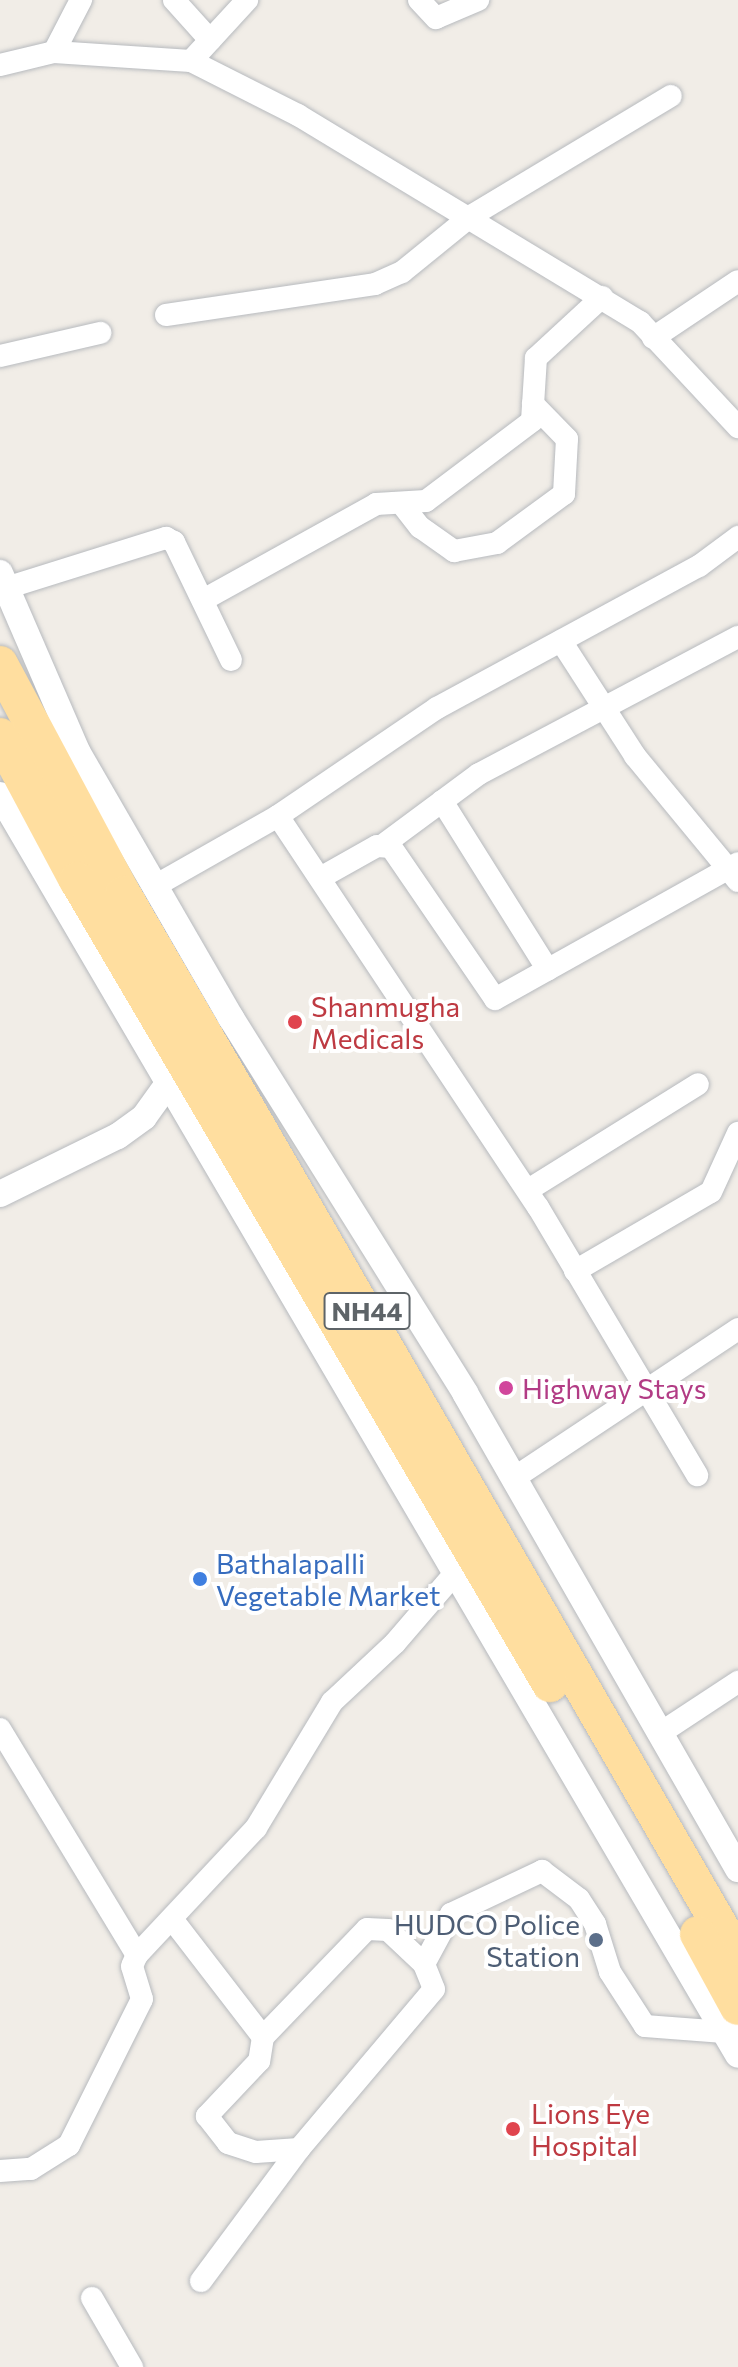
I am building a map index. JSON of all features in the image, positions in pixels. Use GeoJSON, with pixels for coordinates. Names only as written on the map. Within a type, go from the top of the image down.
{"type":"FeatureCollection","features":[{"type":"Feature","properties":{"kind":"highway","name":"NH44"},"geometry":{"type":"LineString","coordinates":[[0,664],[53,770],[738,1957]]}},
{"type":"Feature","properties":{"kind":"highway","name":"NH44"},"geometry":{"type":"LineString","coordinates":[[0,736],[176,1072],[733,2020]]}},
{"type":"Feature","properties":{"kind":"highway"},"geometry":{"type":"LineString","coordinates":[[188,1002],[231,1018]]}},
{"type":"Feature","properties":{"kind":"street"},"geometry":{"type":"LineString","coordinates":[[54,52],[81,0]]}},
{"type":"Feature","properties":{"kind":"street"},"geometry":{"type":"LineString","coordinates":[[174,0],[210,40]]}},
{"type":"Feature","properties":{"kind":"street"},"geometry":{"type":"LineString","coordinates":[[191,61],[247,0]]}},
{"type":"Feature","properties":{"kind":"street"},"geometry":{"type":"LineString","coordinates":[[419,0],[426,13],[440,18],[478,0]]}},
{"type":"Feature","properties":{"kind":"street"},"geometry":{"type":"LineString","coordinates":[[0,65],[54,52],[191,61],[471,216],[602,297],[653,338],[738,427]]}},
{"type":"Feature","properties":{"kind":"street"},"geometry":{"type":"LineString","coordinates":[[166,315],[375,284],[402,272],[471,216],[671,96]]}},
{"type":"Feature","properties":{"kind":"street"},"geometry":{"type":"LineString","coordinates":[[653,338],[738,281]]}},
{"type":"Feature","properties":{"kind":"street"},"geometry":{"type":"LineString","coordinates":[[203,600],[376,504],[426,501],[532,421],[536,358],[602,297]]}},
{"type":"Feature","properties":{"kind":"street"},"geometry":{"type":"LineString","coordinates":[[0,356],[100,333]]}},
{"type":"Feature","properties":{"kind":"street"},"geometry":{"type":"LineString","coordinates":[[401,503],[420,527],[454,551],[497,543],[564,494],[567,439],[533,404]]}},
{"type":"Feature","properties":{"kind":"street"},"geometry":{"type":"LineString","coordinates":[[231,660],[174,542],[162,537],[3,580],[78,753],[231,1018],[514,1478],[738,1869]]}},
{"type":"Feature","properties":{"kind":"street"},"geometry":{"type":"LineString","coordinates":[[155,886],[278,816],[437,708],[699,566],[738,537]]}},
{"type":"Feature","properties":{"kind":"street"},"geometry":{"type":"LineString","coordinates":[[320,878],[383,845],[479,774],[604,713],[738,637]]}},
{"type":"Feature","properties":{"kind":"street"},"geometry":{"type":"LineString","coordinates":[[383,845],[391,847],[495,999],[735,871],[604,713],[561,641]]}},
{"type":"Feature","properties":{"kind":"street"},"geometry":{"type":"LineString","coordinates":[[0,795],[176,1072],[456,1572],[733,2020],[738,2055]]}},
{"type":"Feature","properties":{"kind":"street"},"geometry":{"type":"LineString","coordinates":[[442,801],[548,970]]}},
{"type":"Feature","properties":{"kind":"street"},"geometry":{"type":"LineString","coordinates":[[278,816],[528,1190],[644,1393],[697,1475]]}},
{"type":"Feature","properties":{"kind":"street"},"geometry":{"type":"LineString","coordinates":[[0,1194],[118,1136],[144,1117],[176,1072]]}},
{"type":"Feature","properties":{"kind":"street"},"geometry":{"type":"LineString","coordinates":[[528,1190],[698,1084]]}},
{"type":"Feature","properties":{"kind":"street"},"geometry":{"type":"LineString","coordinates":[[575,1271],[711,1192],[738,1133]]}},
{"type":"Feature","properties":{"kind":"street"},"geometry":{"type":"LineString","coordinates":[[514,1478],[738,1329]]}},
{"type":"Feature","properties":{"kind":"street"},"geometry":{"type":"LineString","coordinates":[[0,2171],[31,2169],[69,2145],[142,1999],[132,1966],[137,1955],[256,1828],[332,1702],[395,1643],[456,1572]]}},
{"type":"Feature","properties":{"kind":"street"},"geometry":{"type":"LineString","coordinates":[[659,1734],[738,1682]]}},
{"type":"Feature","properties":{"kind":"street"},"geometry":{"type":"LineString","coordinates":[[0,1729],[137,1955]]}},
{"type":"Feature","properties":{"kind":"street"},"geometry":{"type":"LineString","coordinates":[[0,1774],[20,1762]]}},
{"type":"Feature","properties":{"kind":"street"},"geometry":{"type":"LineString","coordinates":[[424,1964],[451,1914],[542,1871],[579,1899],[610,1972],[645,2026],[733,2020]]}},
{"type":"Feature","properties":{"kind":"street"},"geometry":{"type":"LineString","coordinates":[[172,1919],[263,2037]]}},
{"type":"Feature","properties":{"kind":"street"},"geometry":{"type":"LineString","coordinates":[[201,2281],[299,2149],[434,1989],[424,1964],[388,1930],[367,1929],[263,2037],[259,2061],[207,2116],[228,2143],[256,2152],[299,2149]]}},
{"type":"Feature","properties":{"kind":"street"},"geometry":{"type":"LineString","coordinates":[[92,2298],[132,2367]]}},
{"type":"Feature","properties":{"kind":"place","name":"Shanmugha Medicals"},"geometry":{"type":"Point","coordinates":[295,1022]}},
{"type":"Feature","properties":{"kind":"place","name":"Highway Stays"},"geometry":{"type":"Point","coordinates":[506,1388]}},
{"type":"Feature","properties":{"kind":"place","name":"Bathalapalli Vegetable Market"},"geometry":{"type":"Point","coordinates":[200,1579]}},
{"type":"Feature","properties":{"kind":"place","name":"HUDCO Police Station"},"geometry":{"type":"Point","coordinates":[596,1940]}},
{"type":"Feature","properties":{"kind":"place","name":"Lions Eye Hospital"},"geometry":{"type":"Point","coordinates":[513,2129]}}]}
